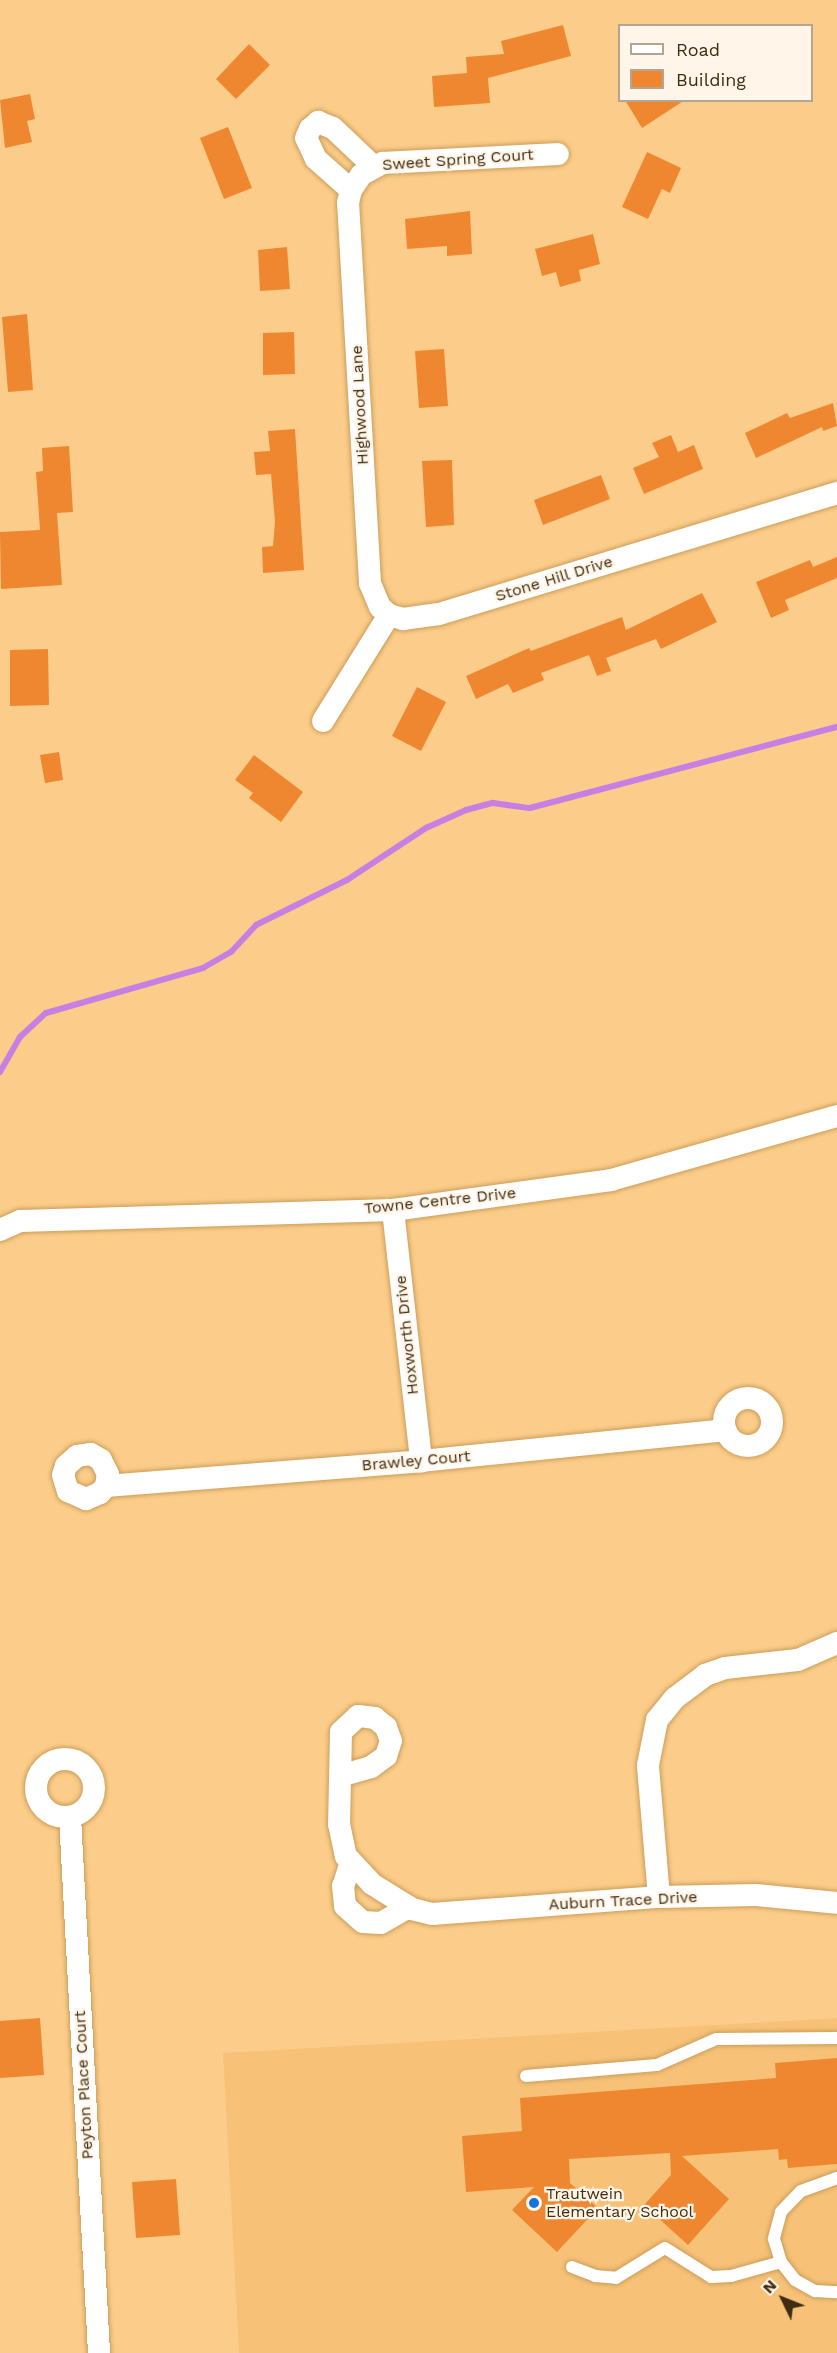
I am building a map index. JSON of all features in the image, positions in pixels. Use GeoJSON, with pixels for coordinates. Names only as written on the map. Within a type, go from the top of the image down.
{"type":"FeatureCollection","features":[{"type":"Feature","properties":{"kind":"street","name":"Sweet Spring Court"},"geometry":{"type":"LineString","coordinates":[[362,177],[383,163],[558,154]]}},
{"type":"Feature","properties":{"kind":"street","name":"Highwood Lane"},"geometry":{"type":"LineString","coordinates":[[362,177],[348,203],[370,583],[380,607],[389,615]]}},
{"type":"Feature","properties":{"kind":"street","name":"Stone Hill Drive"},"geometry":{"type":"LineString","coordinates":[[389,615],[403,619],[439,614],[837,493]]}},
{"type":"Feature","properties":{"kind":"street"},"geometry":{"type":"LineString","coordinates":[[323,721],[389,615]]}},
{"type":"Feature","properties":{"kind":"street","name":"Towne Centre Drive"},"geometry":{"type":"LineString","coordinates":[[0,1230],[20,1221],[393,1210],[611,1180],[837,1116]]}},
{"type":"Feature","properties":{"kind":"street","name":"Hoxworth Drive"},"geometry":{"type":"LineString","coordinates":[[393,1210],[421,1461]]}},
{"type":"Feature","properties":{"kind":"street","name":"Brawley Court"},"geometry":{"type":"LineString","coordinates":[[106,1486],[421,1461],[725,1430]]}},
{"type":"Feature","properties":{"kind":"street"},"geometry":{"type":"LineString","coordinates":[[659,1897],[648,1765],[657,1720],[675,1698],[705,1675],[725,1668],[798,1660],[837,1643]]}},
{"type":"Feature","properties":{"kind":"street","name":"Auburn Trace Drive"},"geometry":{"type":"LineString","coordinates":[[340,1776],[339,1824],[346,1856],[372,1884],[409,1907],[432,1914],[659,1897],[756,1895],[837,1903]]}},
{"type":"Feature","properties":{"kind":"street","name":"Peyton Place Court"},"geometry":{"type":"LineString","coordinates":[[70,1817],[99,2353]]}},
{"type":"Feature","properties":{"kind":"street"},"geometry":{"type":"LineString","coordinates":[[351,1862],[343,1886],[345,1906],[363,1922],[381,1923],[409,1907]]}},
{"type":"Feature","properties":{"kind":"lane"},"geometry":{"type":"LineString","coordinates":[[526,2076],[657,2065],[716,2039],[837,2038]]}},
{"type":"Feature","properties":{"kind":"lane"},"geometry":{"type":"LineString","coordinates":[[837,2178],[801,2191],[781,2212],[774,2239],[781,2262],[803,2286],[815,2291],[837,2292]]}},
{"type":"Feature","properties":{"kind":"lane"},"geometry":{"type":"LineString","coordinates":[[572,2267],[595,2276],[615,2278],[665,2248],[711,2277],[731,2276],[781,2262]]}},
{"type":"Feature","properties":{"kind":"shaded area","name":"Trautwein Elementary School"},"geometry":{"type":"Polygon","coordinates":[[[837,2018],[837,2353],[239,2353],[223,2053],[837,2018]]]}},
{"type":"Feature","properties":{"kind":"building"},"geometry":{"type":"Polygon","coordinates":[[[563,25],[571,56],[488,78],[490,103],[434,107],[432,76],[467,73],[466,57],[504,54],[501,41],[563,25]]]}},
{"type":"Feature","properties":{"kind":"building"},"geometry":{"type":"Polygon","coordinates":[[[249,44],[270,65],[236,99],[216,79],[249,44]]]}},
{"type":"Feature","properties":{"kind":"building"},"geometry":{"type":"Polygon","coordinates":[[[30,94],[35,119],[27,121],[32,142],[5,148],[0,100],[30,94]]]}},
{"type":"Feature","properties":{"kind":"building"},"geometry":{"type":"Polygon","coordinates":[[[626,102],[682,102],[642,128],[626,102]]]}},
{"type":"Feature","properties":{"kind":"building"},"geometry":{"type":"Polygon","coordinates":[[[228,127],[252,188],[224,199],[200,138],[228,127]]]}},
{"type":"Feature","properties":{"kind":"building"},"geometry":{"type":"Polygon","coordinates":[[[647,152],[681,168],[670,193],[662,189],[648,219],[622,207],[647,152]]]}},
{"type":"Feature","properties":{"kind":"building"},"geometry":{"type":"Polygon","coordinates":[[[470,211],[472,254],[447,256],[447,246],[407,249],[405,219],[470,211]]]}},
{"type":"Feature","properties":{"kind":"building"},"geometry":{"type":"Polygon","coordinates":[[[593,234],[600,264],[579,270],[581,281],[560,287],[556,272],[542,276],[535,249],[593,234]]]}},
{"type":"Feature","properties":{"kind":"building"},"geometry":{"type":"Polygon","coordinates":[[[287,247],[290,289],[260,291],[258,250],[287,247]]]}},
{"type":"Feature","properties":{"kind":"building"},"geometry":{"type":"Polygon","coordinates":[[[27,314],[33,390],[8,392],[2,317],[27,314]]]}},
{"type":"Feature","properties":{"kind":"building"},"geometry":{"type":"Polygon","coordinates":[[[294,332],[295,374],[263,375],[263,333],[294,332]]]}},
{"type":"Feature","properties":{"kind":"building"},"geometry":{"type":"Polygon","coordinates":[[[444,349],[448,406],[419,408],[415,351],[444,349]]]}},
{"type":"Feature","properties":{"kind":"building"},"geometry":{"type":"Polygon","coordinates":[[[833,403],[837,426],[823,431],[822,427],[756,458],[745,433],[787,413],[790,418],[833,403]]]}},
{"type":"Feature","properties":{"kind":"building"},"geometry":{"type":"Polygon","coordinates":[[[295,429],[304,570],[263,573],[262,547],[273,546],[275,522],[271,474],[256,475],[254,452],[270,451],[268,431],[295,429]]]}},
{"type":"Feature","properties":{"kind":"building"},"geometry":{"type":"Polygon","coordinates":[[[671,435],[678,452],[694,445],[703,469],[644,494],[633,468],[659,457],[652,443],[671,435]]]}},
{"type":"Feature","properties":{"kind":"building"},"geometry":{"type":"Polygon","coordinates":[[[69,446],[73,512],[57,513],[62,585],[1,589],[0,532],[40,530],[36,472],[43,471],[42,448],[69,446]]]}},
{"type":"Feature","properties":{"kind":"building"},"geometry":{"type":"Polygon","coordinates":[[[452,460],[454,525],[426,527],[422,461],[452,460]]]}},
{"type":"Feature","properties":{"kind":"building"},"geometry":{"type":"Polygon","coordinates":[[[601,475],[610,499],[543,525],[534,500],[601,475]]]}},
{"type":"Feature","properties":{"kind":"building"},"geometry":{"type":"Polygon","coordinates":[[[837,557],[837,578],[785,600],[789,610],[771,618],[756,582],[810,560],[813,567],[837,557]]]}},
{"type":"Feature","properties":{"kind":"building"},"geometry":{"type":"Polygon","coordinates":[[[702,593],[717,622],[661,649],[656,639],[606,658],[611,671],[597,676],[589,655],[541,673],[544,680],[513,693],[508,684],[476,699],[466,676],[529,648],[531,651],[622,617],[626,630],[702,593]]]}},
{"type":"Feature","properties":{"kind":"building"},"geometry":{"type":"Polygon","coordinates":[[[48,649],[49,705],[10,706],[10,650],[48,649]]]}},
{"type":"Feature","properties":{"kind":"building"},"geometry":{"type":"Polygon","coordinates":[[[417,687],[446,702],[421,751],[392,736],[417,687]]]}},
{"type":"Feature","properties":{"kind":"building"},"geometry":{"type":"Polygon","coordinates":[[[59,752],[63,780],[45,783],[40,755],[59,752]]]}},
{"type":"Feature","properties":{"kind":"building"},"geometry":{"type":"Polygon","coordinates":[[[254,755],[303,792],[281,822],[249,798],[253,793],[235,780],[254,755]]]}},
{"type":"Feature","properties":{"kind":"building"},"geometry":{"type":"Polygon","coordinates":[[[40,2018],[44,2075],[0,2078],[0,2021],[40,2018]]]}},
{"type":"Feature","properties":{"kind":"building"},"geometry":{"type":"Polygon","coordinates":[[[837,2058],[837,2164],[788,2168],[787,2159],[779,2160],[778,2149],[682,2156],[729,2199],[688,2245],[644,2205],[671,2175],[670,2153],[569,2159],[570,2183],[598,2208],[557,2252],[512,2210],[534,2187],[466,2192],[462,2136],[522,2131],[520,2098],[776,2078],[775,2063],[837,2058]]]}},
{"type":"Feature","properties":{"kind":"building"},"geometry":{"type":"Polygon","coordinates":[[[176,2179],[180,2235],[136,2238],[132,2182],[176,2179]]]}},
{"type":"Feature","properties":{"kind":"waterway"},"geometry":{"type":"LineString","coordinates":[[0,1072],[20,1037],[46,1013],[203,968],[231,952],[256,925],[347,880],[426,828],[466,810],[493,803],[530,808],[837,727]]}},
{"type":"Feature","properties":{"kind":"place","name":"Trautwein Elementary School"},"geometry":{"type":"Point","coordinates":[534,2203]}}]}
